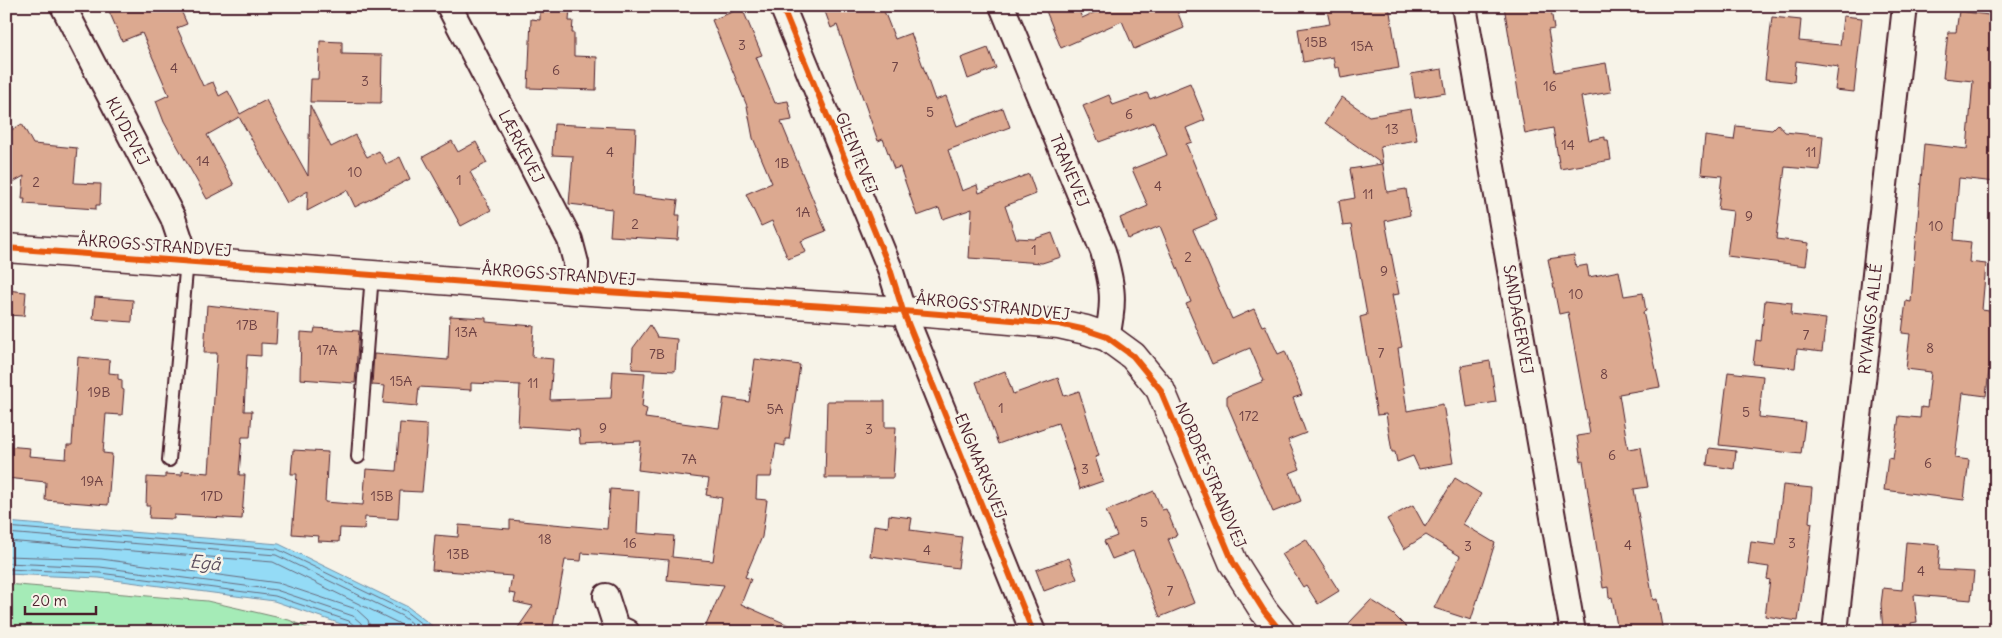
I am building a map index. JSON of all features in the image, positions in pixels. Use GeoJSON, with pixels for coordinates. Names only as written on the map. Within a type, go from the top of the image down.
{"type":"FeatureCollection","features":[{"type":"Feature","properties":{"kind":"street","name":"KLYDEVEJ"},"geometry":{"type":"LineString","coordinates":[[63,6],[173,218],[187,260]]}},
{"type":"Feature","properties":{"kind":"street","name":"LÆRKEVEJ"},"geometry":{"type":"LineString","coordinates":[[449,6],[570,240],[576,263],[575,290]]}},
{"type":"Feature","properties":{"kind":"street","name":"GLENTEVEJ"},"geometry":{"type":"LineString","coordinates":[[782,6],[890,268],[903,311]]}},
{"type":"Feature","properties":{"kind":"street","name":"TRANEVEJ"},"geometry":{"type":"LineString","coordinates":[[1002,6],[1103,251],[1113,285],[1113,310],[1108,338]]}},
{"type":"Feature","properties":{"kind":"street","name":"SANDAGERVEJ"},"geometry":{"type":"LineString","coordinates":[[1464,6],[1573,632]]}},
{"type":"Feature","properties":{"kind":"street","name":"RYVANGS ALLÉ"},"geometry":{"type":"LineString","coordinates":[[1835,632],[1905,6]]}},
{"type":"Feature","properties":{"kind":"street","name":"ÅKROGS STRANDVEJ"},"geometry":{"type":"LineString","coordinates":[[6,248],[575,290],[903,311],[1059,324],[1108,338]]}},
{"type":"Feature","properties":{"kind":"street","name":"ENGMARKSVEJ"},"geometry":{"type":"LineString","coordinates":[[903,311],[1033,632]]}},
{"type":"Feature","properties":{"kind":"street","name":"NORDRE STRANDVEJ"},"geometry":{"type":"LineString","coordinates":[[1108,338],[1133,356],[1160,390],[1233,562],[1264,611],[1281,632]]}},
{"type":"Feature","properties":{"kind":"street"},"geometry":{"type":"LineString","coordinates":[[606,596],[616,627],[627,632]]}},
{"type":"Feature","properties":{"kind":"lane","name":"ÅKROGS STRANDVEJ"},"geometry":{"type":"LineString","coordinates":[[169,460],[187,260]]}},
{"type":"Feature","properties":{"kind":"lane"},"geometry":{"type":"LineString","coordinates":[[358,457],[372,274]]}},
{"type":"Feature","properties":{"kind":"green space"},"geometry":{"type":"Polygon","coordinates":[[[6,584],[207,601],[289,620],[316,632],[6,632],[6,584]]]}},
{"type":"Feature","properties":{"kind":"water","name":"Egå"},"geometry":{"type":"Polygon","coordinates":[[[6,522],[279,544],[408,607],[440,632],[355,632],[347,626],[274,601],[99,578],[6,574],[6,522]]]}},
{"type":"Feature","properties":{"kind":"building"},"geometry":{"type":"Polygon","coordinates":[[[119,6],[179,6],[187,24],[177,28],[203,86],[213,82],[219,96],[228,91],[240,114],[266,100],[308,176],[310,105],[331,147],[355,135],[367,157],[379,151],[386,164],[400,157],[410,179],[355,207],[347,190],[307,211],[308,191],[287,203],[239,117],[207,135],[234,185],[207,199],[164,122],[156,101],[169,95],[142,33],[122,41],[109,11],[119,6]]]}},
{"type":"Feature","properties":{"kind":"building"},"geometry":{"type":"Polygon","coordinates":[[[540,6],[570,6],[569,21],[573,21],[574,56],[597,57],[596,90],[528,88],[531,19],[540,20],[540,6]]]}},
{"type":"Feature","properties":{"kind":"building"},"geometry":{"type":"Polygon","coordinates":[[[823,6],[882,6],[895,39],[911,33],[935,100],[946,96],[957,126],[1003,108],[1010,127],[948,150],[962,191],[977,185],[979,193],[1029,174],[1036,194],[1005,206],[1016,238],[1034,239],[1052,233],[1061,257],[1042,263],[969,258],[972,209],[943,219],[939,208],[917,216],[900,167],[894,169],[883,139],[878,141],[837,25],[831,28],[823,6]]]}},
{"type":"Feature","properties":{"kind":"building"},"geometry":{"type":"Polygon","coordinates":[[[1044,6],[1077,6],[1082,18],[1109,6],[1175,6],[1184,28],[1134,49],[1122,21],[1061,48],[1044,6]]]}},
{"type":"Feature","properties":{"kind":"building"},"geometry":{"type":"Polygon","coordinates":[[[1326,6],[1389,6],[1399,68],[1341,78],[1339,67],[1335,68],[1333,57],[1303,62],[1298,29],[1330,24],[1326,6]]]}},
{"type":"Feature","properties":{"kind":"building"},"geometry":{"type":"Polygon","coordinates":[[[1504,6],[1536,6],[1537,11],[1551,9],[1554,29],[1548,30],[1555,72],[1606,63],[1611,92],[1581,97],[1589,140],[1605,137],[1605,140],[1608,140],[1611,160],[1560,169],[1553,128],[1525,134],[1504,6]]]}},
{"type":"Feature","properties":{"kind":"building"},"geometry":{"type":"Polygon","coordinates":[[[742,8],[762,55],[756,57],[775,103],[788,101],[792,120],[781,122],[826,231],[801,241],[806,252],[788,259],[772,221],[761,226],[746,194],[772,183],[753,138],[747,106],[712,20],[742,8]]]}},
{"type":"Feature","properties":{"kind":"building"},"geometry":{"type":"Polygon","coordinates":[[[1959,11],[1996,16],[1996,182],[1959,178],[1954,240],[1971,242],[1969,262],[1986,264],[1982,310],[1996,312],[1996,337],[1993,337],[1986,396],[1963,393],[1955,458],[1969,460],[1964,500],[1884,490],[1888,458],[1893,459],[1899,416],[1920,418],[1921,407],[1927,408],[1931,372],[1906,369],[1910,334],[1902,333],[1906,301],[1911,302],[1924,144],[1967,149],[1973,81],[1943,78],[1948,32],[1956,32],[1959,11]]]}},
{"type":"Feature","properties":{"kind":"building"},"geometry":{"type":"Polygon","coordinates":[[[1843,16],[1862,18],[1854,92],[1835,90],[1838,67],[1796,61],[1794,82],[1765,79],[1772,17],[1801,20],[1799,41],[1840,45],[1843,16]]]}},
{"type":"Feature","properties":{"kind":"building"},"geometry":{"type":"Polygon","coordinates":[[[320,41],[342,42],[342,54],[382,55],[381,103],[310,102],[311,79],[318,79],[320,41]]]}},
{"type":"Feature","properties":{"kind":"building"},"geometry":{"type":"Polygon","coordinates":[[[988,48],[996,68],[968,79],[961,58],[988,48]]]}},
{"type":"Feature","properties":{"kind":"building"},"geometry":{"type":"Polygon","coordinates":[[[1442,69],[1446,93],[1415,98],[1411,74],[1442,69]]]}},
{"type":"Feature","properties":{"kind":"building"},"geometry":{"type":"Polygon","coordinates":[[[1190,83],[1205,120],[1186,128],[1192,142],[1186,144],[1217,220],[1193,230],[1232,319],[1254,309],[1262,326],[1265,325],[1278,354],[1285,351],[1302,395],[1293,398],[1306,433],[1288,440],[1300,469],[1290,473],[1301,501],[1273,512],[1227,404],[1227,396],[1264,381],[1250,348],[1212,364],[1186,304],[1191,302],[1160,226],[1128,239],[1120,218],[1148,206],[1132,169],[1167,155],[1154,122],[1099,142],[1083,106],[1109,95],[1113,105],[1147,93],[1150,99],[1190,83]]]}},
{"type":"Feature","properties":{"kind":"building"},"geometry":{"type":"Polygon","coordinates":[[[1342,97],[1369,116],[1411,109],[1417,140],[1380,146],[1387,192],[1406,189],[1410,215],[1385,221],[1399,294],[1392,295],[1402,347],[1398,348],[1407,411],[1443,404],[1453,463],[1419,469],[1413,456],[1397,462],[1395,452],[1392,452],[1386,414],[1377,415],[1360,317],[1367,315],[1351,225],[1343,226],[1339,201],[1355,198],[1350,169],[1382,164],[1325,123],[1342,97]]]}},
{"type":"Feature","properties":{"kind":"building"},"geometry":{"type":"Polygon","coordinates":[[[22,124],[33,144],[77,148],[74,183],[101,184],[100,205],[96,205],[96,209],[24,204],[25,199],[22,199],[24,176],[6,186],[6,133],[22,124]]]}},
{"type":"Feature","properties":{"kind":"building"},"geometry":{"type":"Polygon","coordinates":[[[554,124],[636,128],[633,195],[678,200],[676,215],[680,215],[678,240],[610,236],[612,209],[569,204],[573,156],[552,155],[554,124]]]}},
{"type":"Feature","properties":{"kind":"building"},"geometry":{"type":"Polygon","coordinates":[[[1778,124],[1785,132],[1823,136],[1820,170],[1785,167],[1776,239],[1809,243],[1806,266],[1727,256],[1733,211],[1718,209],[1722,176],[1701,174],[1705,136],[1734,140],[1736,126],[1772,130],[1778,124]]]}},
{"type":"Feature","properties":{"kind":"building"},"geometry":{"type":"Polygon","coordinates":[[[452,141],[458,152],[476,142],[487,163],[470,172],[491,210],[461,226],[423,157],[452,141]]]}},
{"type":"Feature","properties":{"kind":"building"},"geometry":{"type":"Polygon","coordinates":[[[1574,255],[1576,267],[1587,265],[1589,277],[1619,271],[1624,296],[1643,293],[1646,311],[1643,312],[1660,387],[1619,394],[1628,449],[1641,447],[1648,487],[1634,489],[1653,600],[1657,599],[1663,632],[1618,632],[1612,597],[1609,598],[1608,587],[1603,588],[1583,461],[1581,462],[1577,436],[1590,434],[1568,312],[1559,314],[1548,259],[1574,255]]]}},
{"type":"Feature","properties":{"kind":"building"},"geometry":{"type":"Polygon","coordinates":[[[6,290],[26,292],[24,316],[6,315],[6,290]]]}},
{"type":"Feature","properties":{"kind":"building"},"geometry":{"type":"Polygon","coordinates":[[[95,297],[133,300],[132,322],[93,319],[95,297]]]}},
{"type":"Feature","properties":{"kind":"building"},"geometry":{"type":"Polygon","coordinates":[[[1765,300],[1792,303],[1791,315],[1826,319],[1822,352],[1797,349],[1795,368],[1753,364],[1756,340],[1761,341],[1765,300]]]}},
{"type":"Feature","properties":{"kind":"building"},"geometry":{"type":"Polygon","coordinates":[[[207,305],[278,313],[276,344],[261,343],[261,356],[247,355],[244,411],[252,411],[250,437],[242,437],[239,475],[245,475],[242,519],[174,515],[174,519],[149,518],[150,506],[146,506],[147,477],[165,478],[165,474],[182,475],[182,471],[209,473],[217,353],[204,353],[207,305]]]}},
{"type":"Feature","properties":{"kind":"building"},"geometry":{"type":"Polygon","coordinates":[[[450,316],[486,318],[486,322],[534,326],[532,357],[553,359],[550,400],[611,398],[613,371],[645,373],[642,407],[647,409],[645,418],[719,428],[724,398],[749,402],[755,359],[800,365],[789,439],[785,439],[785,446],[776,444],[771,477],[757,477],[756,499],[767,500],[762,537],[745,577],[751,579],[741,604],[804,632],[703,632],[724,585],[667,580],[669,560],[582,553],[581,561],[565,560],[552,632],[515,632],[533,606],[514,602],[516,594],[509,593],[512,576],[432,570],[435,535],[458,537],[459,525],[510,529],[510,520],[607,529],[610,489],[639,491],[637,533],[674,536],[672,557],[713,561],[722,498],[706,495],[709,479],[638,470],[641,441],[580,444],[579,430],[518,426],[520,385],[471,383],[471,390],[419,387],[417,406],[383,403],[385,386],[372,385],[374,354],[448,360],[450,316]]]}},
{"type":"Feature","properties":{"kind":"building"},"geometry":{"type":"Polygon","coordinates":[[[650,325],[657,337],[677,339],[675,371],[632,369],[633,348],[650,325]]]}},
{"type":"Feature","properties":{"kind":"building"},"geometry":{"type":"Polygon","coordinates":[[[315,328],[359,331],[355,383],[300,379],[301,332],[314,333],[315,328]]]}},
{"type":"Feature","properties":{"kind":"building"},"geometry":{"type":"Polygon","coordinates":[[[78,357],[110,360],[109,373],[118,374],[118,379],[122,380],[122,389],[124,390],[122,415],[106,414],[103,453],[112,454],[108,505],[45,500],[46,482],[6,478],[6,446],[30,448],[29,456],[66,459],[67,445],[72,445],[78,357]]]}},
{"type":"Feature","properties":{"kind":"building"},"geometry":{"type":"Polygon","coordinates":[[[1490,361],[1496,402],[1467,407],[1461,366],[1490,361]]]}},
{"type":"Feature","properties":{"kind":"building"},"geometry":{"type":"Polygon","coordinates":[[[1005,371],[1013,394],[1058,378],[1064,396],[1079,391],[1099,456],[1095,457],[1103,481],[1080,489],[1058,423],[998,444],[976,382],[1005,371]]]}},
{"type":"Feature","properties":{"kind":"building"},"geometry":{"type":"Polygon","coordinates":[[[1728,372],[1763,376],[1759,417],[1805,422],[1801,454],[1719,445],[1728,372]]]}},
{"type":"Feature","properties":{"kind":"building"},"geometry":{"type":"Polygon","coordinates":[[[827,401],[885,401],[885,427],[896,427],[893,478],[825,478],[827,401]]]}},
{"type":"Feature","properties":{"kind":"building"},"geometry":{"type":"Polygon","coordinates":[[[400,423],[427,425],[427,437],[422,492],[400,491],[398,519],[365,517],[364,529],[340,528],[339,542],[318,541],[319,536],[292,534],[297,474],[291,474],[293,450],[328,452],[325,502],[363,505],[366,469],[396,471],[400,423]]]}},
{"type":"Feature","properties":{"kind":"building"},"geometry":{"type":"Polygon","coordinates":[[[1709,448],[1736,451],[1734,469],[1707,465],[1709,448]]]}},
{"type":"Feature","properties":{"kind":"building"},"geometry":{"type":"Polygon","coordinates":[[[1455,478],[1481,494],[1463,524],[1495,543],[1471,620],[1434,608],[1460,556],[1426,535],[1404,549],[1387,519],[1413,505],[1425,527],[1455,478]]]}},
{"type":"Feature","properties":{"kind":"building"},"geometry":{"type":"Polygon","coordinates":[[[1783,485],[1812,488],[1809,522],[1812,523],[1798,621],[1765,616],[1770,580],[1767,579],[1769,567],[1748,564],[1751,542],[1776,545],[1783,485]]]}},
{"type":"Feature","properties":{"kind":"building"},"geometry":{"type":"Polygon","coordinates":[[[1154,491],[1162,510],[1166,509],[1177,535],[1168,539],[1194,603],[1160,617],[1133,551],[1112,559],[1104,541],[1117,536],[1106,511],[1154,491]]]}},
{"type":"Feature","properties":{"kind":"building"},"geometry":{"type":"Polygon","coordinates":[[[889,515],[912,518],[910,530],[962,537],[958,568],[870,556],[874,525],[888,527],[889,515]]]}},
{"type":"Feature","properties":{"kind":"building"},"geometry":{"type":"Polygon","coordinates":[[[1306,539],[1339,591],[1318,604],[1306,585],[1303,587],[1282,554],[1306,539]]]}},
{"type":"Feature","properties":{"kind":"building"},"geometry":{"type":"Polygon","coordinates":[[[1906,542],[1940,545],[1938,570],[1974,572],[1971,600],[1914,595],[1917,622],[1911,623],[1912,632],[1883,632],[1881,604],[1883,588],[1902,590],[1906,542]]]}},
{"type":"Feature","properties":{"kind":"building"},"geometry":{"type":"Polygon","coordinates":[[[1069,558],[1077,579],[1044,591],[1036,570],[1069,558]]]}},
{"type":"Feature","properties":{"kind":"building"},"geometry":{"type":"Polygon","coordinates":[[[1371,600],[1393,614],[1411,632],[1358,632],[1349,623],[1371,600]]]}},
{"type":"Feature","properties":{"kind":"cycle path"},"geometry":{"type":"LineString","coordinates":[[782,6],[890,269],[903,311],[1033,632]]}},
{"type":"Feature","properties":{"kind":"cycle path"},"geometry":{"type":"LineString","coordinates":[[6,248],[575,290],[903,311],[1059,324],[1086,330],[1107,337],[1133,356],[1160,389],[1233,562],[1264,611],[1281,632]]}}]}
